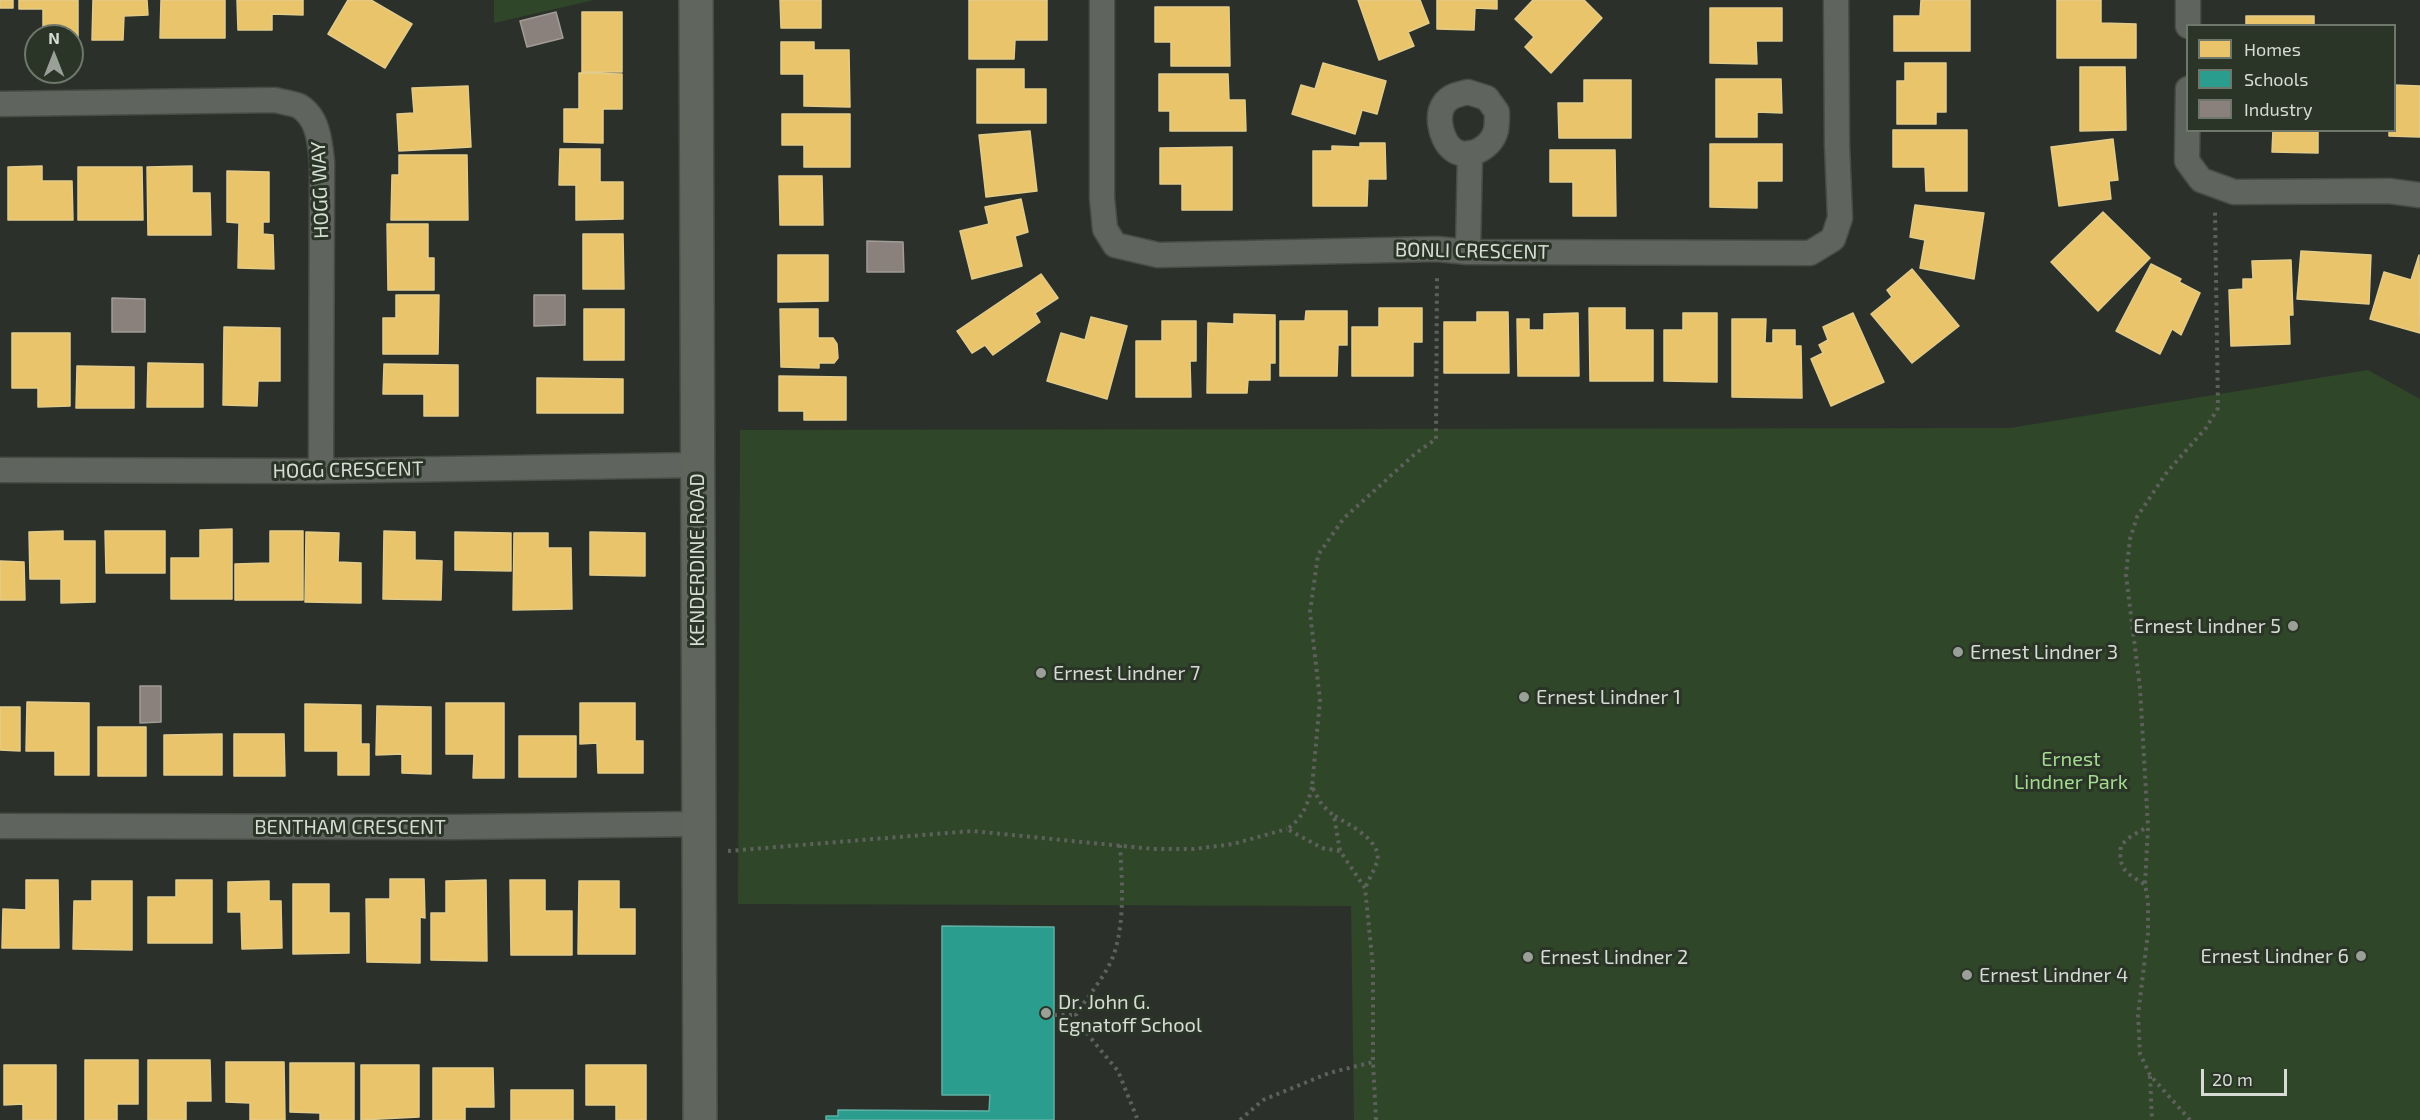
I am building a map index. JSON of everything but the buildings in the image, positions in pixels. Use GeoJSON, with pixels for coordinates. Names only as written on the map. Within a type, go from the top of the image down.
{"type":"FeatureCollection","features":[{"type":"Feature","properties":{"kind":"street","name":"KENDERDINE ROAD"},"geometry":{"type":"LineString","coordinates":[[696,0],[700,1120]]}},
{"type":"Feature","properties":{"kind":"street","name":"BONLI CRESCENT"},"geometry":{"type":"LineString","coordinates":[[1102,0],[1102,198],[1105,229],[1115,245],[1158,255],[1437,249],[1468,252],[1810,253],[1833,239],[1840,218],[1836,0]]}},
{"type":"Feature","properties":{"kind":"street"},"geometry":{"type":"LineString","coordinates":[[2188,0],[2188,24]]}},
{"type":"Feature","properties":{"kind":"street","name":"HOGG WAY"},"geometry":{"type":"LineString","coordinates":[[0,104],[275,100],[299,106],[311,118],[320,137],[322,162],[321,471]]}},
{"type":"Feature","properties":{"kind":"street"},"geometry":{"type":"LineString","coordinates":[[2187,132],[2187,161],[2201,180],[2234,192],[2389,191],[2420,195]]}},
{"type":"Feature","properties":{"kind":"street"},"geometry":{"type":"LineString","coordinates":[[1468,252],[1470,153]]}},
{"type":"Feature","properties":{"kind":"street","name":"HOGG CRESCENT"},"geometry":{"type":"LineString","coordinates":[[0,470],[321,471],[697,465]]}},
{"type":"Feature","properties":{"kind":"street","name":"BENTHAM CRESCENT"},"geometry":{"type":"LineString","coordinates":[[0,826],[458,827],[699,839]]}},
{"type":"Feature","properties":{"kind":"path"},"geometry":{"type":"LineString","coordinates":[[2190,1120],[2150,1075],[2140,1054],[2138,1015],[2148,933],[2148,901],[2145,884],[2148,827],[2140,688],[2126,575],[2129,548],[2137,517],[2167,472],[2206,428],[2218,408],[2214,233]]}},
{"type":"Feature","properties":{"kind":"path"},"geometry":{"type":"LineString","coordinates":[[699,839],[749,849],[795,848],[972,831],[1153,849],[1194,849],[1233,844],[1287,829],[1296,823],[1305,811],[1312,787],[1320,700],[1310,612],[1318,555],[1344,518],[1416,453],[1436,439],[1437,249]]}},
{"type":"Feature","properties":{"kind":"path"},"geometry":{"type":"LineString","coordinates":[[1312,787],[1322,805],[1334,816],[1364,835],[1376,849],[1378,860],[1365,888]]}},
{"type":"Feature","properties":{"kind":"path"},"geometry":{"type":"LineString","coordinates":[[1334,816],[1340,851],[1365,888],[1373,968],[1373,1062],[1376,1120]]}},
{"type":"Feature","properties":{"kind":"path"},"geometry":{"type":"LineString","coordinates":[[2145,884],[2125,872],[2119,860],[2121,845],[2148,827]]}},
{"type":"Feature","properties":{"kind":"path"},"geometry":{"type":"LineString","coordinates":[[1287,829],[1322,848],[1340,851]]}},
{"type":"Feature","properties":{"kind":"path"},"geometry":{"type":"LineString","coordinates":[[1076,1015],[1114,953],[1122,892],[1120,845]]}},
{"type":"Feature","properties":{"kind":"path"},"geometry":{"type":"LineString","coordinates":[[1054,1015],[1076,1015]]}},
{"type":"Feature","properties":{"kind":"path"},"geometry":{"type":"LineString","coordinates":[[1076,1015],[1118,1071],[1137,1118]]}},
{"type":"Feature","properties":{"kind":"path"},"geometry":{"type":"LineString","coordinates":[[1240,1120],[1263,1100],[1329,1073],[1373,1062]]}},
{"type":"Feature","properties":{"kind":"path"},"geometry":{"type":"LineString","coordinates":[[2150,1075],[2152,1120]]}},
{"type":"Feature","properties":{"kind":"green space"},"geometry":{"type":"Polygon","coordinates":[[[494,0],[594,0],[494,23],[494,0]]]}},
{"type":"Feature","properties":{"kind":"green space","name":"Ernest Lindner Park"},"geometry":{"type":"Polygon","coordinates":[[[2368,370],[2420,399],[2420,1120],[1354,1120],[1351,906],[738,904],[740,430],[2010,428],[2368,370]]]}},
{"type":"Feature","properties":{"kind":"place","name":"Ernest Lindner 5"},"geometry":{"type":"Point","coordinates":[2293,626]}},
{"type":"Feature","properties":{"kind":"place","name":"Ernest Lindner 3"},"geometry":{"type":"Point","coordinates":[1958,652]}},
{"type":"Feature","properties":{"kind":"place","name":"Ernest Lindner 7"},"geometry":{"type":"Point","coordinates":[1041,673]}},
{"type":"Feature","properties":{"kind":"place","name":"Ernest Lindner 1"},"geometry":{"type":"Point","coordinates":[1524,697]}},
{"type":"Feature","properties":{"kind":"place","name":"Ernest Lindner 6"},"geometry":{"type":"Point","coordinates":[2361,956]}},
{"type":"Feature","properties":{"kind":"place","name":"Ernest Lindner 2"},"geometry":{"type":"Point","coordinates":[1528,957]}},
{"type":"Feature","properties":{"kind":"place","name":"Ernest Lindner 4"},"geometry":{"type":"Point","coordinates":[1967,975]}},
{"type":"Feature","properties":{"kind":"place","name":"Dr. John G. Egnatoff School"},"geometry":{"type":"Point","coordinates":[1046,1013]}}]}
